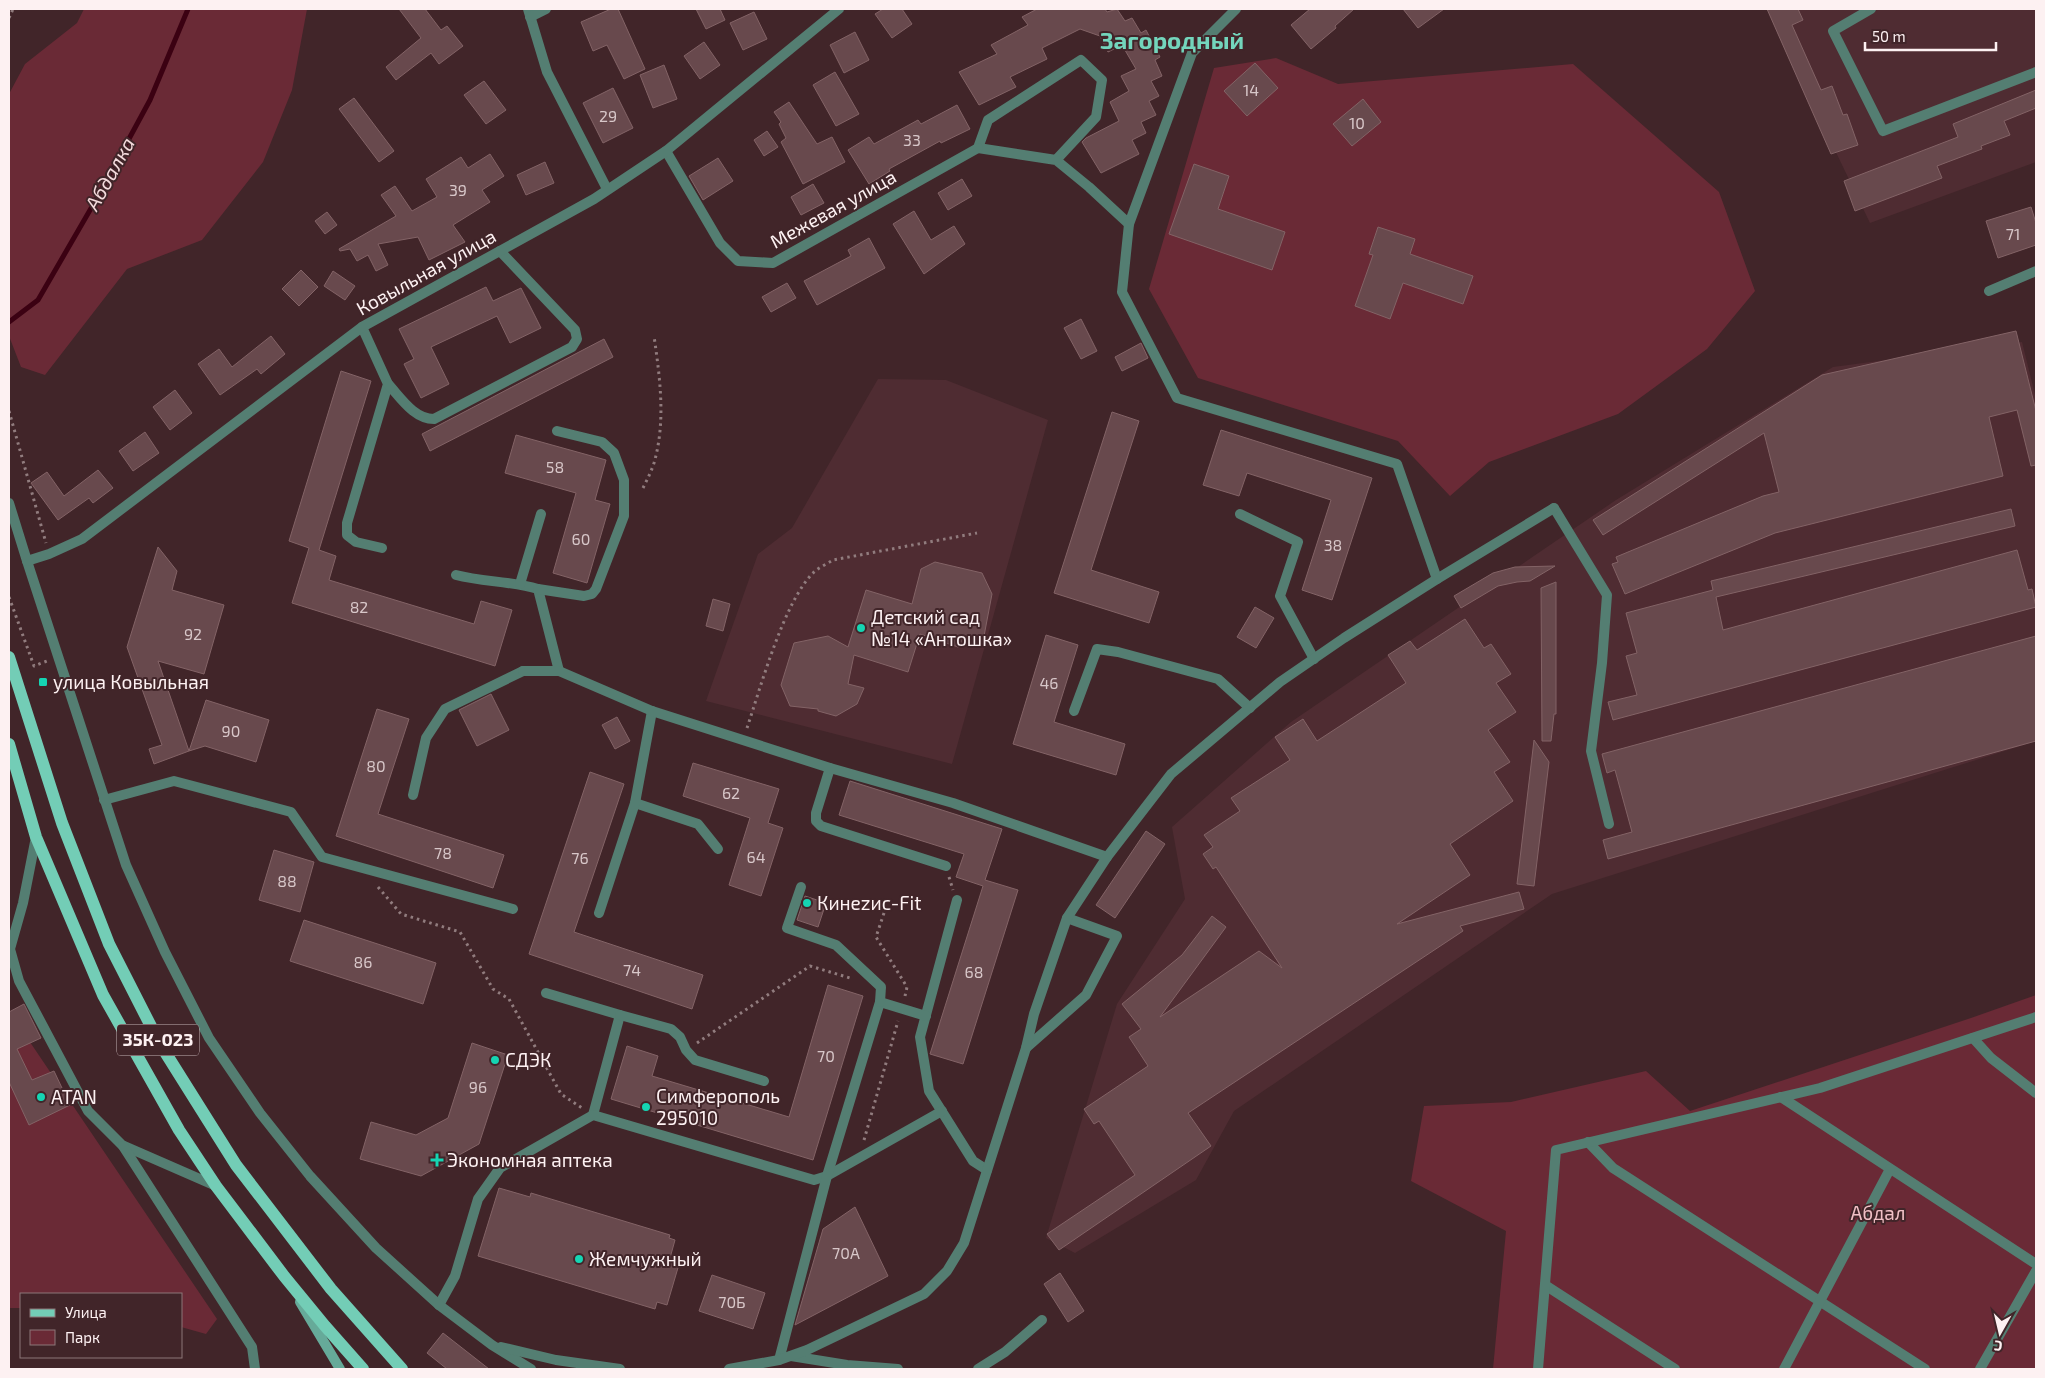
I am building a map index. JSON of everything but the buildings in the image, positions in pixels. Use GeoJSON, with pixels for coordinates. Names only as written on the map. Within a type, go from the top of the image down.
{"type":"FeatureCollection","features":[{"type":"Feature","properties":{"kind":"main road","name":"35К-023"},"geometry":{"type":"LineString","coordinates":[[9,657],[62,823],[109,944],[160,1044],[236,1165],[331,1289],[402,1369]]}},
{"type":"Feature","properties":{"kind":"main road","name":"35К-023"},"geometry":{"type":"LineString","coordinates":[[9,744],[36,836],[104,995],[179,1130],[216,1186],[284,1276],[363,1369]]}},
{"type":"Feature","properties":{"kind":"main road"},"geometry":{"type":"LineString","coordinates":[[284,1276],[340,1369]]}},
{"type":"Feature","properties":{"kind":"street"},"geometry":{"type":"LineString","coordinates":[[546,9],[529,13],[547,72],[607,189]]}},
{"type":"Feature","properties":{"kind":"street","name":"Ковыльная улица"},"geometry":{"type":"LineString","coordinates":[[27,561],[50,554],[82,539],[362,327],[594,199],[666,151],[839,9]]}},
{"type":"Feature","properties":{"kind":"street"},"geometry":{"type":"LineString","coordinates":[[1236,9],[1192,53],[1129,224],[1122,292],[1177,398],[1397,464],[1438,579]]}},
{"type":"Feature","properties":{"kind":"street"},"geometry":{"type":"LineString","coordinates":[[1871,9],[1833,31],[1883,131],[2036,72]]}},
{"type":"Feature","properties":{"kind":"street"},"geometry":{"type":"LineString","coordinates":[[1056,160],[1096,117],[1102,80],[1081,60],[988,120],[978,148],[1056,160],[1129,224]]}},
{"type":"Feature","properties":{"kind":"street","name":"Межевая улица"},"geometry":{"type":"LineString","coordinates":[[666,151],[720,243],[738,261],[773,263],[978,148]]}},
{"type":"Feature","properties":{"kind":"street"},"geometry":{"type":"LineString","coordinates":[[362,327],[388,384],[416,414],[424,419],[434,419],[572,347],[577,339],[575,330],[500,251]]}},
{"type":"Feature","properties":{"kind":"street"},"geometry":{"type":"LineString","coordinates":[[1990,291],[2036,271]]}},
{"type":"Feature","properties":{"kind":"street"},"geometry":{"type":"LineString","coordinates":[[382,548],[356,542],[347,535],[347,524],[388,384]]}},
{"type":"Feature","properties":{"kind":"street"},"geometry":{"type":"LineString","coordinates":[[456,575],[476,580],[520,584],[584,596],[592,594],[596,589],[624,516],[624,480],[614,452],[602,442],[557,431]]}},
{"type":"Feature","properties":{"kind":"street"},"geometry":{"type":"LineString","coordinates":[[9,502],[126,865],[165,952],[209,1038],[260,1113],[310,1176],[376,1248],[439,1305],[492,1345],[531,1369]]}},
{"type":"Feature","properties":{"kind":"street"},"geometry":{"type":"LineString","coordinates":[[729,1369],[780,1360],[807,1350],[924,1294],[947,1271],[964,1243],[1026,1048],[1034,1014],[1067,918],[1107,857],[1171,774],[1280,682],[1438,579],[1554,508],[1607,595],[1602,662],[1591,751],[1609,824]]}},
{"type":"Feature","properties":{"kind":"street"},"geometry":{"type":"LineString","coordinates":[[520,584],[541,514]]}},
{"type":"Feature","properties":{"kind":"street"},"geometry":{"type":"LineString","coordinates":[[1240,514],[1298,542],[1280,596],[1314,659]]}},
{"type":"Feature","properties":{"kind":"street"},"geometry":{"type":"LineString","coordinates":[[538,588],[559,671]]}},
{"type":"Feature","properties":{"kind":"street"},"geometry":{"type":"LineString","coordinates":[[1074,712],[1097,649],[1118,652],[1218,679],[1250,708]]}},
{"type":"Feature","properties":{"kind":"street"},"geometry":{"type":"LineString","coordinates":[[413,795],[426,738],[445,709],[523,671],[559,671],[652,711],[830,768],[953,804],[1107,857]]}},
{"type":"Feature","properties":{"kind":"street"},"geometry":{"type":"LineString","coordinates":[[600,912],[635,804],[652,711]]}},
{"type":"Feature","properties":{"kind":"street"},"geometry":{"type":"LineString","coordinates":[[830,768],[816,813],[816,821],[821,826],[946,866]]}},
{"type":"Feature","properties":{"kind":"street"},"geometry":{"type":"LineString","coordinates":[[104,800],[174,781],[291,812],[322,857],[513,909]]}},
{"type":"Feature","properties":{"kind":"street"},"geometry":{"type":"LineString","coordinates":[[635,804],[698,824],[718,849]]}},
{"type":"Feature","properties":{"kind":"street"},"geometry":{"type":"LineString","coordinates":[[36,836],[23,903],[10,949],[19,981],[88,1111],[122,1145],[252,1347],[255,1369]]}},
{"type":"Feature","properties":{"kind":"street"},"geometry":{"type":"LineString","coordinates":[[780,1360],[827,1176],[880,1002],[881,987],[836,945],[787,928],[801,887]]}},
{"type":"Feature","properties":{"kind":"street"},"geometry":{"type":"LineString","coordinates":[[957,900],[920,1037],[929,1091],[973,1161],[987,1170]]}},
{"type":"Feature","properties":{"kind":"street"},"geometry":{"type":"LineString","coordinates":[[1026,1048],[1086,995],[1117,936],[1067,918]]}},
{"type":"Feature","properties":{"kind":"street"},"geometry":{"type":"LineString","coordinates":[[546,993],[670,1029],[680,1037],[686,1050],[695,1060],[764,1081]]}},
{"type":"Feature","properties":{"kind":"street"},"geometry":{"type":"LineString","coordinates":[[880,1002],[926,1016]]}},
{"type":"Feature","properties":{"kind":"street"},"geometry":{"type":"LineString","coordinates":[[439,1305],[455,1276],[478,1199],[500,1168],[593,1115],[620,1015]]}},
{"type":"Feature","properties":{"kind":"street"},"geometry":{"type":"LineString","coordinates":[[1538,1369],[1556,1150],[1820,1088],[2036,1017]]}},
{"type":"Feature","properties":{"kind":"street"},"geometry":{"type":"LineString","coordinates":[[1973,1038],[1991,1058],[2036,1094]]}},
{"type":"Feature","properties":{"kind":"street"},"geometry":{"type":"LineString","coordinates":[[1781,1097],[2036,1264]]}},
{"type":"Feature","properties":{"kind":"street"},"geometry":{"type":"LineString","coordinates":[[593,1115],[814,1180],[827,1176],[942,1112]]}},
{"type":"Feature","properties":{"kind":"street"},"geometry":{"type":"LineString","coordinates":[[1588,1142],[1613,1168],[1925,1369]]}},
{"type":"Feature","properties":{"kind":"street"},"geometry":{"type":"LineString","coordinates":[[122,1145],[216,1186]]}},
{"type":"Feature","properties":{"kind":"street"},"geometry":{"type":"LineString","coordinates":[[1784,1369],[1890,1169]]}},
{"type":"Feature","properties":{"kind":"street"},"geometry":{"type":"LineString","coordinates":[[1980,1369],[2036,1271]]}},
{"type":"Feature","properties":{"kind":"street"},"geometry":{"type":"LineString","coordinates":[[1545,1285],[1675,1369]]}},
{"type":"Feature","properties":{"kind":"street"},"geometry":{"type":"LineString","coordinates":[[978,1369],[1005,1352],[1042,1320]]}},
{"type":"Feature","properties":{"kind":"street"},"geometry":{"type":"LineString","coordinates":[[492,1345],[556,1360],[620,1369]]}},
{"type":"Feature","properties":{"kind":"street"},"geometry":{"type":"LineString","coordinates":[[791,1356],[898,1369]]}},
{"type":"Feature","properties":{"kind":"path"},"geometry":{"type":"LineString","coordinates":[[9,18],[13,9]]}},
{"type":"Feature","properties":{"kind":"path"},"geometry":{"type":"LineString","coordinates":[[643,488],[654,463],[659,436],[661,400],[654,336]]}},
{"type":"Feature","properties":{"kind":"path"},"geometry":{"type":"LineString","coordinates":[[9,411],[50,554]]}},
{"type":"Feature","properties":{"kind":"path"},"geometry":{"type":"LineString","coordinates":[[743,740],[783,627],[798,594],[814,572],[833,560],[977,533]]}},
{"type":"Feature","properties":{"kind":"path"},"geometry":{"type":"LineString","coordinates":[[9,597],[34,666],[58,658]]}},
{"type":"Feature","properties":{"kind":"path"},"geometry":{"type":"LineString","coordinates":[[946,866],[957,900]]}},
{"type":"Feature","properties":{"kind":"path"},"geometry":{"type":"LineString","coordinates":[[366,869],[401,914],[460,932],[493,989],[509,999],[561,1094],[593,1115]]}},
{"type":"Feature","properties":{"kind":"path"},"geometry":{"type":"LineString","coordinates":[[686,1050],[810,966],[854,979]]}},
{"type":"Feature","properties":{"kind":"path"},"geometry":{"type":"LineString","coordinates":[[881,987],[905,995]]}},
{"type":"Feature","properties":{"kind":"shaded area"},"geometry":{"type":"Polygon","coordinates":[[[1767,9],[2036,9],[2036,162],[1870,223],[1767,9]]]}},
{"type":"Feature","properties":{"kind":"shaded area"},"geometry":{"type":"Polygon","coordinates":[[[2022,342],[2036,399],[2036,741],[1552,894],[1234,1111],[1196,1180],[1075,1253],[1046,1238],[1117,1004],[1185,899],[1172,827],[1291,722],[1616,500],[1833,367],[2022,342]]]}},
{"type":"Feature","properties":{"kind":"shaded area","name":"Детский сад №14 «Антошка»"},"geometry":{"type":"Polygon","coordinates":[[[878,379],[946,380],[1048,420],[952,764],[706,701],[758,554],[792,528],[878,379]]]}},
{"type":"Feature","properties":{"kind":"green space"},"geometry":{"type":"Polygon","coordinates":[[[84,9],[307,9],[292,90],[263,162],[202,240],[127,269],[45,375],[21,367],[9,336],[9,94],[25,64],[77,23],[84,9]]]}},
{"type":"Feature","properties":{"kind":"green space"},"geometry":{"type":"Polygon","coordinates":[[[1276,58],[1338,84],[1573,64],[1719,192],[1755,291],[1707,349],[1618,414],[1489,462],[1450,496],[1398,441],[1198,378],[1149,289],[1214,68],[1276,58]]]}},
{"type":"Feature","properties":{"kind":"green space","name":"Абдал"},"geometry":{"type":"Polygon","coordinates":[[[2036,995],[2036,1369],[1493,1369],[1506,1231],[1411,1181],[1424,1106],[1511,1102],[1646,1071],[1690,1111],[2036,995]]]}},
{"type":"Feature","properties":{"kind":"green space"},"geometry":{"type":"Polygon","coordinates":[[[9,1011],[217,1319],[206,1334],[182,1327],[182,1293],[20,1293],[20,1308],[9,1308],[9,1011]]]}},
{"type":"Feature","properties":{"kind":"waterway","name":"Абдалка"},"geometry":{"type":"LineString","coordinates":[[9,322],[38,300],[97,198],[150,100],[188,9]]}},
{"type":"Feature","properties":{"kind":"place","name":"Детский сад №14 «Антошка»"},"geometry":{"type":"Point","coordinates":[861,628]}},
{"type":"Feature","properties":{"kind":"place","name":"улица Ковыльная"},"geometry":{"type":"Point","coordinates":[43,682]}},
{"type":"Feature","properties":{"kind":"place","name":"Кинеzис-Fit"},"geometry":{"type":"Point","coordinates":[807,903]}},
{"type":"Feature","properties":{"kind":"place","name":"СДЭК"},"geometry":{"type":"Point","coordinates":[495,1060]}},
{"type":"Feature","properties":{"kind":"place","name":"ATAN"},"geometry":{"type":"Point","coordinates":[41,1097]}},
{"type":"Feature","properties":{"kind":"place","name":"Симферополь 295010"},"geometry":{"type":"Point","coordinates":[646,1107]}},
{"type":"Feature","properties":{"kind":"place","name":"Экономная аптека"},"geometry":{"type":"Point","coordinates":[437,1160]}},
{"type":"Feature","properties":{"kind":"place","name":"Жемчужный"},"geometry":{"type":"Point","coordinates":[579,1259]}},
{"type":"Feature","properties":{"kind":"district","name":"Загородный"},"geometry":{"type":"Point","coordinates":[1172,41]}}]}
